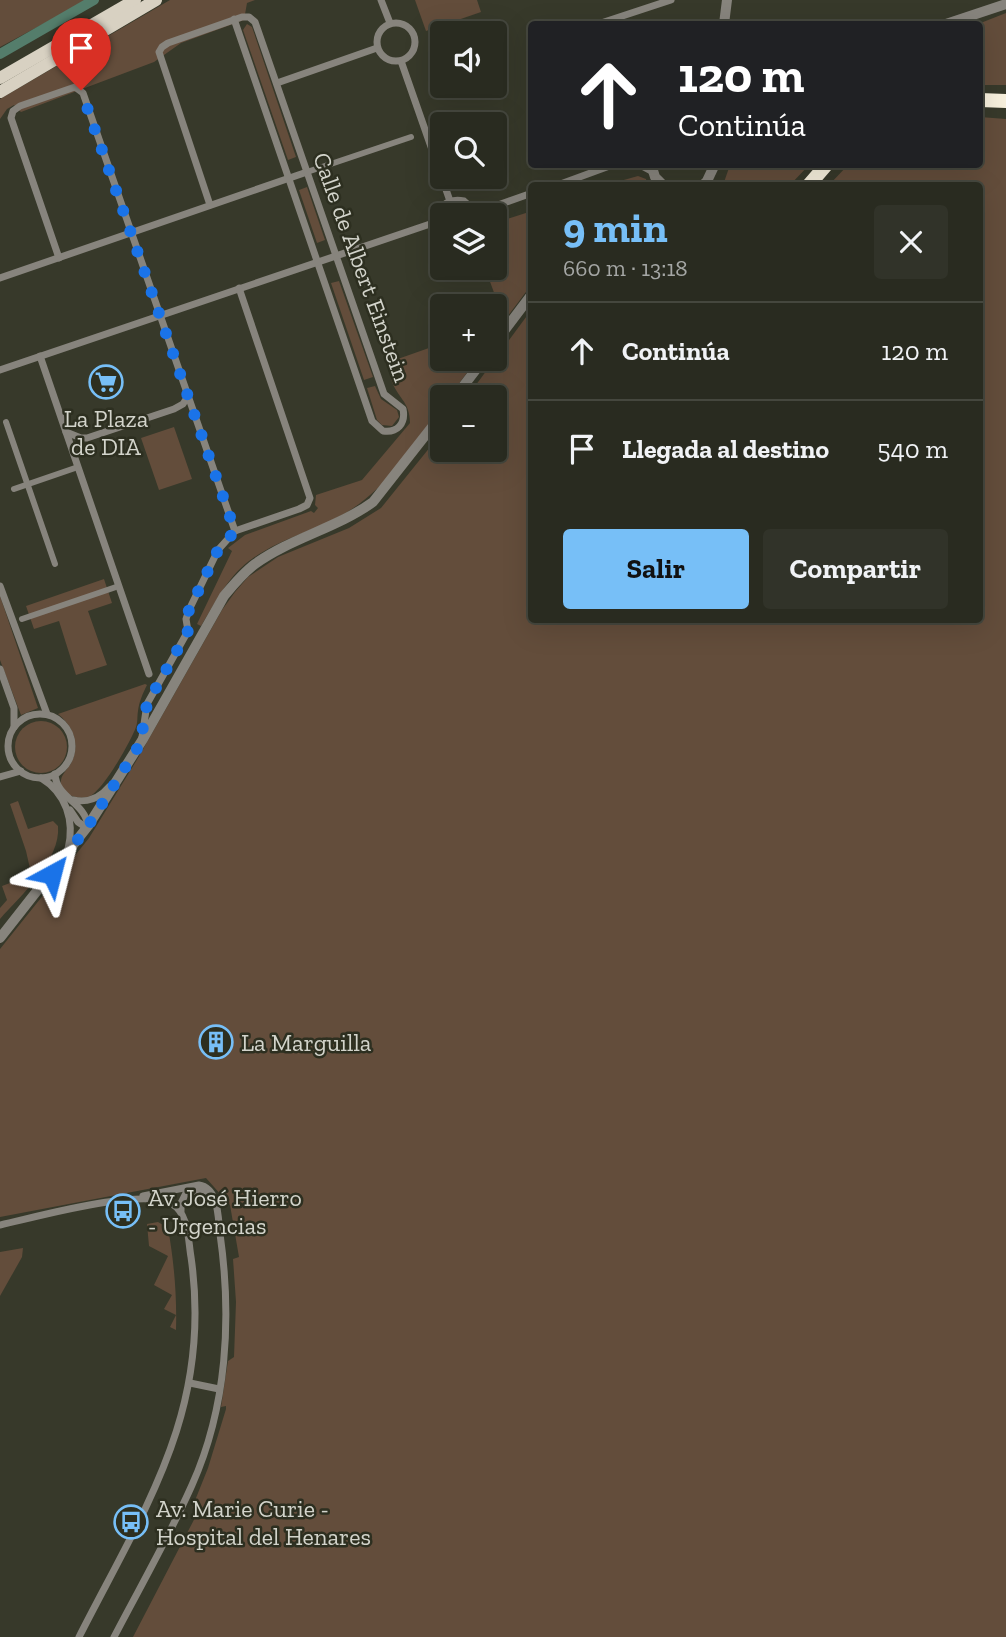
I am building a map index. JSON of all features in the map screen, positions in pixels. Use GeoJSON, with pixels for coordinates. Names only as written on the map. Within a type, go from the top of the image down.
{"type":"FeatureCollection","features":[{"type":"Feature","properties":{"kind":"highway"},"geometry":{"type":"LineString","coordinates":[[983,100],[1006,102]]}},
{"type":"Feature","properties":{"kind":"highway"},"geometry":{"type":"LineString","coordinates":[[811,182],[824,168]]}},
{"type":"Feature","properties":{"kind":"main road"},"geometry":{"type":"LineString","coordinates":[[0,78],[135,0]]}},
{"type":"Feature","properties":{"kind":"main road"},"geometry":{"type":"LineString","coordinates":[[0,92],[156,0]]}},
{"type":"Feature","properties":{"kind":"street"},"geometry":{"type":"LineString","coordinates":[[381,0],[390,23]]}},
{"type":"Feature","properties":{"kind":"street"},"geometry":{"type":"LineString","coordinates":[[607,21],[671,0]]}},
{"type":"Feature","properties":{"kind":"street"},"geometry":{"type":"LineString","coordinates":[[724,21],[727,0]]}},
{"type":"Feature","properties":{"kind":"street"},"geometry":{"type":"LineString","coordinates":[[955,21],[1006,4]]}},
{"type":"Feature","properties":{"kind":"street","name":"Calle de Albert Einstein"},"geometry":{"type":"LineString","coordinates":[[249,17],[256,22],[276,83],[384,394],[403,409],[403,421],[392,431],[379,429],[372,421],[234,19],[249,17]]}},
{"type":"Feature","properties":{"kind":"street"},"geometry":{"type":"LineString","coordinates":[[210,205],[159,52],[164,45],[234,19]]}},
{"type":"Feature","properties":{"kind":"street"},"geometry":{"type":"LineString","coordinates":[[390,23],[405,25],[414,34],[413,51],[401,61],[386,59],[377,48],[379,32],[390,23]]}},
{"type":"Feature","properties":{"kind":"street"},"geometry":{"type":"LineString","coordinates":[[276,83],[377,48]]}},
{"type":"Feature","properties":{"kind":"street"},"geometry":{"type":"LineString","coordinates":[[401,61],[450,201]]}},
{"type":"Feature","properties":{"kind":"street"},"geometry":{"type":"LineString","coordinates":[[59,258],[11,118],[13,111],[20,106],[78,88],[83,93],[235,531]]}},
{"type":"Feature","properties":{"kind":"street"},"geometry":{"type":"LineString","coordinates":[[0,278],[411,137]]}},
{"type":"Feature","properties":{"kind":"street"},"geometry":{"type":"LineString","coordinates":[[564,182],[598,168]]}},
{"type":"Feature","properties":{"kind":"street"},"geometry":{"type":"LineString","coordinates":[[504,203],[528,194]]}},
{"type":"Feature","properties":{"kind":"street"},"geometry":{"type":"LineString","coordinates":[[447,203],[466,203]]}},
{"type":"Feature","properties":{"kind":"street"},"geometry":{"type":"LineString","coordinates":[[0,370],[430,224]]}},
{"type":"Feature","properties":{"kind":"street"},"geometry":{"type":"LineString","coordinates":[[140,744],[147,704],[188,631],[186,619],[189,610],[218,550],[235,531],[299,509],[307,505],[310,498],[239,288]]}},
{"type":"Feature","properties":{"kind":"street"},"geometry":{"type":"LineString","coordinates":[[507,327],[528,299]]}},
{"type":"Feature","properties":{"kind":"street"},"geometry":{"type":"LineString","coordinates":[[40,356],[149,674]]}},
{"type":"Feature","properties":{"kind":"street"},"geometry":{"type":"LineString","coordinates":[[464,385],[475,371]]}},
{"type":"Feature","properties":{"kind":"street"},"geometry":{"type":"LineString","coordinates":[[66,432],[88,438],[174,409],[183,404],[188,396]]}},
{"type":"Feature","properties":{"kind":"street"},"geometry":{"type":"LineString","coordinates":[[6,422],[55,564]]}},
{"type":"Feature","properties":{"kind":"street"},"geometry":{"type":"LineString","coordinates":[[0,938],[88,827],[235,583],[246,571],[270,555],[359,512],[373,502],[430,430]]}},
{"type":"Feature","properties":{"kind":"street"},"geometry":{"type":"LineString","coordinates":[[14,489],[78,467]]}},
{"type":"Feature","properties":{"kind":"street"},"geometry":{"type":"LineString","coordinates":[[0,586],[47,715]]}},
{"type":"Feature","properties":{"kind":"street"},"geometry":{"type":"LineString","coordinates":[[22,619],[119,586]]}},
{"type":"Feature","properties":{"kind":"street"},"geometry":{"type":"LineString","coordinates":[[0,669],[14,708],[14,728]]}},
{"type":"Feature","properties":{"kind":"street"},"geometry":{"type":"LineString","coordinates":[[40,778],[55,774],[69,760],[72,741],[63,723],[47,715],[30,715],[14,728],[9,738],[10,756],[21,771],[40,778],[65,799],[75,801],[94,799],[104,793],[119,777]]}},
{"type":"Feature","properties":{"kind":"street"},"geometry":{"type":"LineString","coordinates":[[0,744],[9,738]]}},
{"type":"Feature","properties":{"kind":"street"},"geometry":{"type":"LineString","coordinates":[[0,777],[21,771]]}},
{"type":"Feature","properties":{"kind":"street"},"geometry":{"type":"LineString","coordinates":[[55,774],[57,785],[78,821],[88,827]]}},
{"type":"Feature","properties":{"kind":"street"},"geometry":{"type":"LineString","coordinates":[[65,799],[72,824],[66,855]]}},
{"type":"Feature","properties":{"kind":"street"},"geometry":{"type":"LineString","coordinates":[[0,1225],[199,1185],[205,1186],[212,1193],[218,1215],[225,1269],[226,1338],[219,1389],[204,1453],[192,1485],[114,1637]]}},
{"type":"Feature","properties":{"kind":"street"},"geometry":{"type":"LineString","coordinates":[[79,1637],[155,1493],[172,1450],[190,1383],[195,1314],[192,1267],[181,1203],[186,1193],[204,1190],[212,1193]]}},
{"type":"Feature","properties":{"kind":"street"},"geometry":{"type":"LineString","coordinates":[[135,1199],[165,1201],[181,1211]]}},
{"type":"Feature","properties":{"kind":"street"},"geometry":{"type":"LineString","coordinates":[[190,1383],[219,1389]]}},
{"type":"Feature","properties":{"kind":"shaded area"},"geometry":{"type":"Polygon","coordinates":[[[0,0],[88,0],[0,47],[0,0]]]}},
{"type":"Feature","properties":{"kind":"shaded area"},"geometry":{"type":"Polygon","coordinates":[[[170,0],[255,0],[247,3],[244,20],[181,43],[154,62],[21,112],[14,105],[7,109],[0,119],[0,99],[170,0]]]}},
{"type":"Feature","properties":{"kind":"shaded area"},"geometry":{"type":"Polygon","coordinates":[[[415,0],[477,0],[481,12],[455,21],[430,21],[430,30],[426,31],[415,0]]]}},
{"type":"Feature","properties":{"kind":"shaded area"},"geometry":{"type":"Polygon","coordinates":[[[1006,13],[1006,85],[983,85],[983,22],[1006,13]]]}},
{"type":"Feature","properties":{"kind":"shaded area"},"geometry":{"type":"Polygon","coordinates":[[[247,24],[252,27],[296,157],[288,160],[243,30],[247,24]]]}},
{"type":"Feature","properties":{"kind":"shaded area"},"geometry":{"type":"Polygon","coordinates":[[[983,117],[1006,119],[1006,1637],[133,1637],[198,1512],[192,1508],[208,1468],[226,1409],[226,1406],[221,1407],[228,1361],[234,1357],[236,1302],[233,1259],[239,1257],[230,1205],[206,1178],[0,1217],[0,949],[89,838],[222,610],[248,577],[278,557],[349,528],[381,508],[430,447],[430,462],[507,462],[507,385],[476,385],[486,371],[507,371],[507,343],[528,314],[528,623],[983,623],[983,182],[832,182],[845,168],[983,168],[983,117]]]}},
{"type":"Feature","properties":{"kind":"shaded area"},"geometry":{"type":"Polygon","coordinates":[[[729,168],[806,168],[793,182],[724,182],[729,168]]]}},
{"type":"Feature","properties":{"kind":"shaded area"},"geometry":{"type":"Polygon","coordinates":[[[638,176],[646,179],[646,182],[617,182],[638,176]]]}},
{"type":"Feature","properties":{"kind":"shaded area"},"geometry":{"type":"Polygon","coordinates":[[[307,187],[325,240],[317,243],[299,190],[307,187]]]}},
{"type":"Feature","properties":{"kind":"shaded area"},"geometry":{"type":"Polygon","coordinates":[[[528,212],[528,289],[507,317],[507,294],[495,294],[489,280],[507,280],[507,219],[528,212]]]}},
{"type":"Feature","properties":{"kind":"shaded area"},"geometry":{"type":"Polygon","coordinates":[[[339,281],[373,377],[364,380],[331,283],[339,281]]]}},
{"type":"Feature","properties":{"kind":"shaded area"},"geometry":{"type":"Polygon","coordinates":[[[430,348],[430,371],[468,371],[458,385],[430,385],[430,424],[372,494],[346,513],[275,545],[249,561],[228,583],[201,626],[197,624],[232,551],[228,548],[245,535],[311,511],[314,513],[318,508],[315,505],[316,495],[362,480],[410,423],[406,404],[391,379],[400,376],[395,360],[430,348]]]}},
{"type":"Feature","properties":{"kind":"shaded area"},"geometry":{"type":"Polygon","coordinates":[[[375,386],[381,399],[397,410],[399,417],[392,426],[382,425],[377,420],[367,388],[375,386]]]}},
{"type":"Feature","properties":{"kind":"shaded area"},"geometry":{"type":"Polygon","coordinates":[[[174,427],[192,479],[159,490],[141,438],[174,427]]]}},
{"type":"Feature","properties":{"kind":"shaded area"},"geometry":{"type":"Polygon","coordinates":[[[104,579],[112,603],[88,611],[107,665],[76,675],[59,621],[34,629],[26,606],[104,579]]]}},
{"type":"Feature","properties":{"kind":"shaded area"},"geometry":{"type":"Polygon","coordinates":[[[0,596],[38,708],[21,715],[0,660],[0,596]]]}},
{"type":"Feature","properties":{"kind":"shaded area"},"geometry":{"type":"Polygon","coordinates":[[[147,685],[139,704],[136,727],[108,777],[88,797],[74,797],[66,792],[61,780],[72,761],[75,741],[68,724],[58,714],[147,685]]]}},
{"type":"Feature","properties":{"kind":"shaded area"},"geometry":{"type":"Polygon","coordinates":[[[41,721],[60,728],[67,747],[60,766],[41,773],[22,766],[15,747],[22,728],[41,721]]]}},
{"type":"Feature","properties":{"kind":"shaded area"},"geometry":{"type":"Polygon","coordinates":[[[18,801],[28,829],[53,821],[58,826],[57,839],[47,864],[0,919],[0,908],[7,900],[2,886],[31,873],[10,804],[18,801]]]}},
{"type":"Feature","properties":{"kind":"shaded area"},"geometry":{"type":"Polygon","coordinates":[[[158,1222],[168,1228],[175,1279],[176,1315],[164,1309],[172,1295],[154,1285],[168,1256],[149,1246],[147,1224],[158,1222]]]}},
{"type":"Feature","properties":{"kind":"shaded area"},"geometry":{"type":"Polygon","coordinates":[[[23,1248],[22,1257],[0,1296],[0,1252],[23,1248]]]}},
{"type":"Feature","properties":{"kind":"shaded area"},"geometry":{"type":"Polygon","coordinates":[[[176,1315],[176,1330],[170,1327],[176,1315]]]}},
{"type":"Feature","properties":{"kind":"waterway"},"geometry":{"type":"LineString","coordinates":[[0,54],[94,0]]}},
{"type":"Feature","properties":{"kind":"place","name":"La Plaza de DIA"},"geometry":{"type":"Point","coordinates":[106,382]}},
{"type":"Feature","properties":{"kind":"place","name":"La Marguilla"},"geometry":{"type":"Point","coordinates":[216,1042]}},
{"type":"Feature","properties":{"kind":"place","name":"Av. José Hierro - Urgencias"},"geometry":{"type":"Point","coordinates":[123,1211]}},
{"type":"Feature","properties":{"kind":"place","name":"Av. Marie Curie - Hospital del Henares"},"geometry":{"type":"Point","coordinates":[131,1522]}},
{"type":"Feature","properties":{"kind":"route"},"geometry":{"type":"LineString","coordinates":[[52,874],[88,826],[140,744],[147,704],[188,631],[186,619],[189,610],[218,550],[235,531],[81,90]]}}]}
